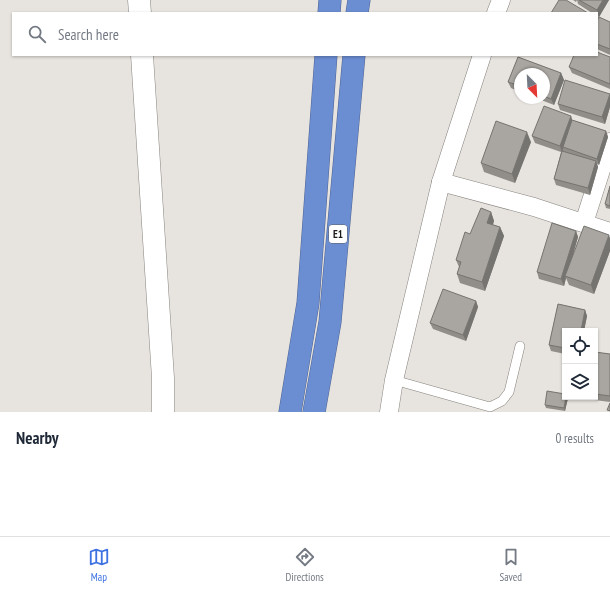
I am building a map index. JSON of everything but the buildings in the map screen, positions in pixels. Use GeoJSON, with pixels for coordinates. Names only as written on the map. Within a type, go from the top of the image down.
{"type":"FeatureCollection","features":[{"type":"Feature","properties":{"kind":"highway"},"geometry":{"type":"LineString","coordinates":[[329,12],[330,0]]}},
{"type":"Feature","properties":{"kind":"highway"},"geometry":{"type":"LineString","coordinates":[[357,12],[358,0]]}},
{"type":"Feature","properties":{"kind":"highway","name":"E1"},"geometry":{"type":"LineString","coordinates":[[290,412],[308,303],[326,56]]}},
{"type":"Feature","properties":{"kind":"highway","name":"E1"},"geometry":{"type":"LineString","coordinates":[[314,412],[330,322],[354,56]]}},
{"type":"Feature","properties":{"kind":"street"},"geometry":{"type":"LineString","coordinates":[[139,0],[140,12]]}},
{"type":"Feature","properties":{"kind":"street"},"geometry":{"type":"LineString","coordinates":[[496,12],[500,0]]}},
{"type":"Feature","properties":{"kind":"street"},"geometry":{"type":"LineString","coordinates":[[142,56],[163,378],[163,412]]}},
{"type":"Feature","properties":{"kind":"street"},"geometry":{"type":"LineString","coordinates":[[389,412],[394,380],[440,182],[482,56]]}},
{"type":"Feature","properties":{"kind":"street"},"geometry":{"type":"LineString","coordinates":[[584,224],[610,142]]}},
{"type":"Feature","properties":{"kind":"street"},"geometry":{"type":"LineString","coordinates":[[440,182],[534,206],[610,232]]}},
{"type":"Feature","properties":{"kind":"lane"},"geometry":{"type":"LineString","coordinates":[[394,380],[490,407],[502,401],[509,392],[520,346]]}}]}
